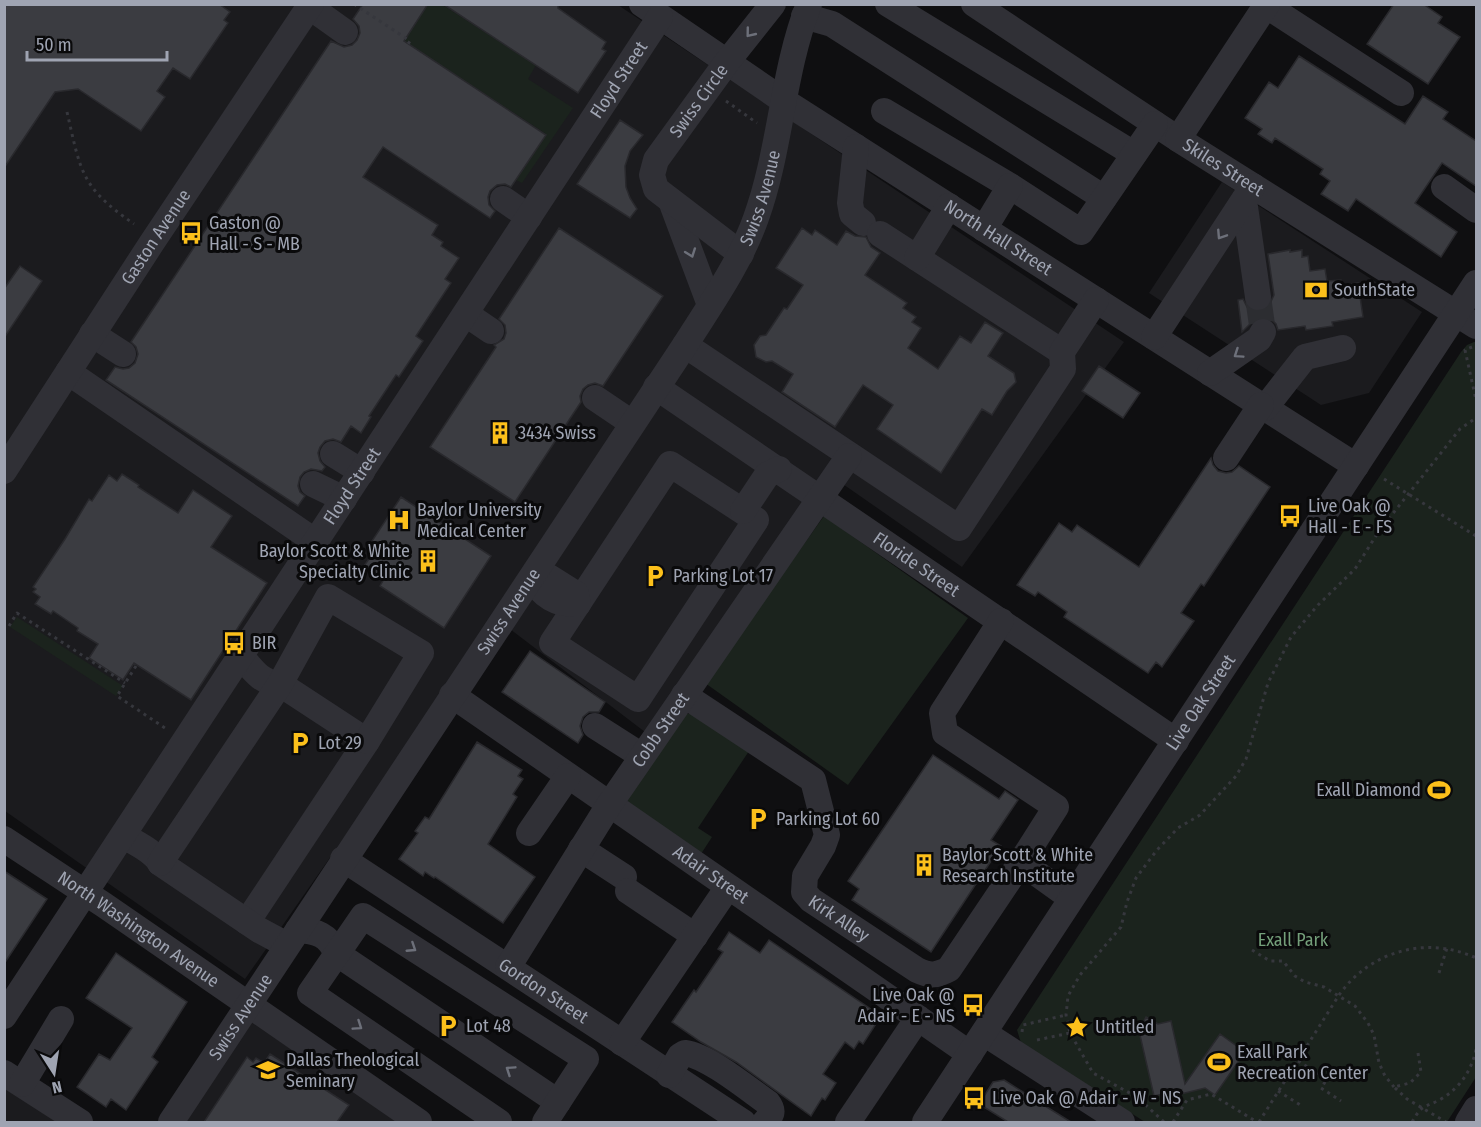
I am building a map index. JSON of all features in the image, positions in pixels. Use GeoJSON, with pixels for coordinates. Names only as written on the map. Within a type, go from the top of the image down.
{"type":"FeatureCollection","features":[{"type":"Feature","properties":{"kind":"street","name":"Swiss Circle"},"geometry":{"type":"LineString","coordinates":[[741,254],[656,189],[652,175],[656,160],[727,62],[773,4]]}},
{"type":"Feature","properties":{"kind":"street"},"geometry":{"type":"LineString","coordinates":[[888,4],[1134,154]]}},
{"type":"Feature","properties":{"kind":"street","name":"Skiles Street"},"geometry":{"type":"LineString","coordinates":[[974,4],[1178,139],[1248,193],[1466,320]]}},
{"type":"Feature","properties":{"kind":"street"},"geometry":{"type":"LineString","coordinates":[[1178,139],[1267,5],[1401,93]]}},
{"type":"Feature","properties":{"kind":"street"},"geometry":{"type":"LineString","coordinates":[[310,6],[345,32]]}},
{"type":"Feature","properties":{"kind":"street","name":"Gaston Avenue"},"geometry":{"type":"LineString","coordinates":[[4,471],[92,334],[310,6]]}},
{"type":"Feature","properties":{"kind":"street"},"geometry":{"type":"LineString","coordinates":[[806,10],[832,24],[1104,198]]}},
{"type":"Feature","properties":{"kind":"street","name":"Swiss Avenue"},"geometry":{"type":"LineString","coordinates":[[171,1122],[685,345],[741,254],[756,217],[765,186],[806,10]]}},
{"type":"Feature","properties":{"kind":"street","name":"North Hall Street"},"geometry":{"type":"LineString","coordinates":[[651,11],[784,101],[1356,466]]}},
{"type":"Feature","properties":{"kind":"street","name":"Floyd Street"},"geometry":{"type":"LineString","coordinates":[[4,1016],[529,217],[651,11]]}},
{"type":"Feature","properties":{"kind":"street"},"geometry":{"type":"LineString","coordinates":[[884,111],[1010,186],[1081,232],[1155,124]]}},
{"type":"Feature","properties":{"kind":"street"},"geometry":{"type":"LineString","coordinates":[[856,147],[850,203],[852,214],[1062,352]]}},
{"type":"Feature","properties":{"kind":"street"},"geometry":{"type":"LineString","coordinates":[[984,229],[1010,186]]}},
{"type":"Feature","properties":{"kind":"street"},"geometry":{"type":"LineString","coordinates":[[1444,187],[1476,210]]}},
{"type":"Feature","properties":{"kind":"street"},"geometry":{"type":"LineString","coordinates":[[1248,193],[1258,297]]}},
{"type":"Feature","properties":{"kind":"street"},"geometry":{"type":"LineString","coordinates":[[1154,337],[1248,193]]}},
{"type":"Feature","properties":{"kind":"street"},"geometry":{"type":"LineString","coordinates":[[503,199],[529,217]]}},
{"type":"Feature","properties":{"kind":"street","name":"Swiss Circle"},"geometry":{"type":"LineString","coordinates":[[671,201],[710,305]]}},
{"type":"Feature","properties":{"kind":"street"},"geometry":{"type":"LineString","coordinates":[[917,258],[949,206]]}},
{"type":"Feature","properties":{"kind":"street","name":"Live Oak Street"},"geometry":{"type":"LineString","coordinates":[[925,1122],[1356,466],[1466,320],[1476,282]]}},
{"type":"Feature","properties":{"kind":"street"},"geometry":{"type":"LineString","coordinates":[[685,345],[959,528],[1063,369],[1062,352],[1096,300]]}},
{"type":"Feature","properties":{"kind":"street"},"geometry":{"type":"LineString","coordinates":[[465,314],[491,331]]}},
{"type":"Feature","properties":{"kind":"street"},"geometry":{"type":"LineString","coordinates":[[1210,373],[1259,339],[1263,332]]}},
{"type":"Feature","properties":{"kind":"street"},"geometry":{"type":"LineString","coordinates":[[92,334],[123,354]]}},
{"type":"Feature","properties":{"kind":"street"},"geometry":{"type":"LineString","coordinates":[[1226,458],[1263,407],[1305,357],[1343,348]]}},
{"type":"Feature","properties":{"kind":"street"},"geometry":{"type":"LineString","coordinates":[[68,372],[316,542]]}},
{"type":"Feature","properties":{"kind":"street","name":"Floride Street"},"geometry":{"type":"LineString","coordinates":[[656,387],[1176,741]]}},
{"type":"Feature","properties":{"kind":"street"},"geometry":{"type":"LineString","coordinates":[[595,398],[632,423]]}},
{"type":"Feature","properties":{"kind":"street"},"geometry":{"type":"LineString","coordinates":[[333,454],[362,472]]}},
{"type":"Feature","properties":{"kind":"street","name":"Cobb Street"},"geometry":{"type":"LineString","coordinates":[[508,967],[609,805],[849,456]]}},
{"type":"Feature","properties":{"kind":"street"},"geometry":{"type":"LineString","coordinates":[[670,464],[756,520],[638,699],[552,643],[578,604],[670,464]]}},
{"type":"Feature","properties":{"kind":"street"},"geometry":{"type":"LineString","coordinates":[[748,515],[767,475],[779,469]]}},
{"type":"Feature","properties":{"kind":"street"},"geometry":{"type":"LineString","coordinates":[[313,484],[344,499]]}},
{"type":"Feature","properties":{"kind":"street"},"geometry":{"type":"LineString","coordinates":[[532,577],[549,577],[576,594],[578,604]]}},
{"type":"Feature","properties":{"kind":"street"},"geometry":{"type":"LineString","coordinates":[[160,863],[280,684],[328,597],[421,653],[367,741],[247,922]]}},
{"type":"Feature","properties":{"kind":"street"},"geometry":{"type":"LineString","coordinates":[[1001,621],[942,713],[945,733],[1056,807],[1021,862],[1071,898]]}},
{"type":"Feature","properties":{"kind":"street"},"geometry":{"type":"LineString","coordinates":[[242,656],[265,663],[276,673],[280,684],[367,741]]}},
{"type":"Feature","properties":{"kind":"street","name":"Adair Street"},"geometry":{"type":"LineString","coordinates":[[452,695],[970,1054]]}},
{"type":"Feature","properties":{"kind":"street","name":"Kirk Alley"},"geometry":{"type":"LineString","coordinates":[[684,695],[813,780],[827,835],[805,876],[804,892],[810,900],[929,976],[939,975],[949,969],[1021,862]]}},
{"type":"Feature","properties":{"kind":"street"},"geometry":{"type":"LineString","coordinates":[[595,726],[642,756]]}},
{"type":"Feature","properties":{"kind":"street"},"geometry":{"type":"LineString","coordinates":[[529,833],[568,776]]}},
{"type":"Feature","properties":{"kind":"street"},"geometry":{"type":"LineString","coordinates":[[123,836],[247,922],[306,941],[326,954],[336,953],[552,1112],[586,1059],[363,916],[336,953],[310,993],[499,1122]]}},
{"type":"Feature","properties":{"kind":"street","name":"North Washington Avenue"},"geometry":{"type":"LineString","coordinates":[[4,839],[419,1122]]}},
{"type":"Feature","properties":{"kind":"street"},"geometry":{"type":"LineString","coordinates":[[581,849],[695,936]]}},
{"type":"Feature","properties":{"kind":"street","name":"Gordon Street"},"geometry":{"type":"LineString","coordinates":[[344,859],[743,1122]]}},
{"type":"Feature","properties":{"kind":"street"},"geometry":{"type":"LineString","coordinates":[[622,1043],[728,887]]}},
{"type":"Feature","properties":{"kind":"street"},"geometry":{"type":"LineString","coordinates":[[848,1122],[918,1018]]}},
{"type":"Feature","properties":{"kind":"street"},"geometry":{"type":"LineString","coordinates":[[61,1019],[13,1078],[80,1122]]}},
{"type":"Feature","properties":{"kind":"street"},"geometry":{"type":"LineString","coordinates":[[984,1033],[1122,1122]]}},
{"type":"Feature","properties":{"kind":"street"},"geometry":{"type":"LineString","coordinates":[[669,1075],[680,1056],[685,1053],[692,1054],[768,1103],[772,1108],[772,1115],[765,1122]]}},
{"type":"Feature","properties":{"kind":"street"},"geometry":{"type":"LineString","coordinates":[[1468,1122],[1476,1109]]}},
{"type":"Feature","properties":{"kind":"path"},"geometry":{"type":"LineString","coordinates":[[354,4],[410,41],[408,44]]}},
{"type":"Feature","properties":{"kind":"path"},"geometry":{"type":"LineString","coordinates":[[722,98],[757,123]]}},
{"type":"Feature","properties":{"kind":"path"},"geometry":{"type":"LineString","coordinates":[[67,112],[82,173],[94,192],[108,206],[134,224]]}},
{"type":"Feature","properties":{"kind":"path"},"geometry":{"type":"LineString","coordinates":[[1476,346],[1465,350],[1476,400]]}},
{"type":"Feature","properties":{"kind":"path"},"geometry":{"type":"LineString","coordinates":[[1164,1122],[1137,1097],[1093,1072],[1070,1033],[1066,1015],[1068,996],[1080,975],[1094,957],[1114,938],[1121,927],[1136,878],[1150,859],[1178,828],[1200,814],[1236,776],[1246,759],[1268,683],[1291,637],[1318,605],[1355,569],[1379,531],[1460,429],[1476,418]]}},
{"type":"Feature","properties":{"kind":"path"},"geometry":{"type":"LineString","coordinates":[[1384,479],[1476,536]]}},
{"type":"Feature","properties":{"kind":"path"},"geometry":{"type":"LineString","coordinates":[[9,626],[17,613],[125,683]]}},
{"type":"Feature","properties":{"kind":"path"},"geometry":{"type":"LineString","coordinates":[[136,666],[117,696],[173,733]]}},
{"type":"Feature","properties":{"kind":"path"},"geometry":{"type":"LineString","coordinates":[[1173,1122],[1187,1100],[1211,1094],[1258,1122],[1339,995],[1361,970],[1401,950],[1424,947],[1446,948],[1476,958]]}},
{"type":"Feature","properties":{"kind":"path"},"geometry":{"type":"LineString","coordinates":[[1440,973],[1446,948]]}},
{"type":"Feature","properties":{"kind":"path"},"geometry":{"type":"LineString","coordinates":[[1252,950],[1270,961],[1283,961],[1295,976],[1305,982],[1324,987],[1355,1006],[1374,1035],[1379,1064],[1385,1076],[1407,1099],[1448,1122]]}},
{"type":"Feature","properties":{"kind":"path"},"geometry":{"type":"LineString","coordinates":[[1022,1035],[1023,1025],[1066,1015]]}},
{"type":"Feature","properties":{"kind":"path"},"geometry":{"type":"LineString","coordinates":[[1027,1042],[1070,1033]]}},
{"type":"Feature","properties":{"kind":"path"},"geometry":{"type":"LineString","coordinates":[[1412,1122],[1421,1107],[1440,1100],[1457,1088],[1468,1072],[1476,1049]]}},
{"type":"Feature","properties":{"kind":"path"},"geometry":{"type":"LineString","coordinates":[[1394,1086],[1410,1083],[1421,1072],[1418,1053]]}},
{"type":"Feature","properties":{"kind":"path"},"geometry":{"type":"LineString","coordinates":[[1298,1061],[1327,1079],[1321,1088],[1341,1101]]}},
{"type":"Feature","properties":{"kind":"path"},"geometry":{"type":"LineString","coordinates":[[1278,1091],[1302,1106]]}},
{"type":"Feature","properties":{"kind":"shaded area","name":"Baylor University Medical Center"},"geometry":{"type":"Polygon","coordinates":[[[5,5],[618,5],[1124,342],[962,567],[827,473],[645,732],[497,619],[245,979],[5,811],[5,5]]]}},
{"type":"Feature","properties":{"kind":"shaded area"},"geometry":{"type":"Polygon","coordinates":[[[1222,182],[1422,312],[1369,393],[1321,405],[1149,293],[1222,182]]]}},
{"type":"Feature","properties":{"kind":"shaded area","name":"Dallas Theological Seminary"},"geometry":{"type":"Polygon","coordinates":[[[245,1018],[400,1122],[180,1122],[245,1018]]]}},
{"type":"Feature","properties":{"kind":"shaded area"},"geometry":{"type":"Polygon","coordinates":[[[5,1088],[58,1122],[5,1122],[5,1088]]]}},
{"type":"Feature","properties":{"kind":"green space"},"geometry":{"type":"Polygon","coordinates":[[[359,5],[370,5],[410,31],[428,5],[443,5],[536,65],[528,79],[573,108],[522,183],[516,180],[546,134],[404,41],[407,36],[359,5]]]}},
{"type":"Feature","properties":{"kind":"green space","name":"Exall Park"},"geometry":{"type":"Polygon","coordinates":[[[1476,342],[1476,1077],[1447,1122],[1145,1122],[1021,1043],[1017,1030],[1461,352],[1467,345],[1476,342]]]}},
{"type":"Feature","properties":{"kind":"green space"},"geometry":{"type":"Polygon","coordinates":[[[824,516],[968,618],[848,785],[705,683],[824,516]]]}},
{"type":"Feature","properties":{"kind":"green space"},"geometry":{"type":"Polygon","coordinates":[[[17,617],[123,686],[116,696],[10,627],[17,617]]]}},
{"type":"Feature","properties":{"kind":"green space"},"geometry":{"type":"Polygon","coordinates":[[[686,714],[691,714],[749,751],[698,828],[712,837],[699,857],[620,804],[686,714]]]}},
{"type":"Feature","properties":{"kind":"building"},"geometry":{"type":"Polygon","coordinates":[[[4,4],[219,4],[230,12],[224,20],[228,23],[190,79],[173,68],[157,91],[165,97],[141,131],[78,89],[55,92],[4,168],[4,4]]]}},
{"type":"Feature","properties":{"kind":"building"},"geometry":{"type":"Polygon","coordinates":[[[363,4],[428,4],[404,41],[546,135],[511,187],[505,184],[497,185],[490,191],[489,205],[495,211],[490,218],[383,147],[363,177],[438,225],[432,235],[443,242],[441,246],[459,258],[445,279],[451,283],[416,336],[423,341],[399,377],[396,375],[369,416],[371,417],[361,433],[351,426],[341,442],[333,439],[325,441],[320,447],[318,453],[320,461],[325,467],[322,471],[311,469],[300,477],[298,486],[300,492],[305,496],[298,506],[106,380],[115,367],[129,368],[135,363],[138,354],[131,342],[331,41],[344,47],[352,45],[357,40],[360,33],[359,26],[353,19],[363,4]]]}},
{"type":"Feature","properties":{"kind":"building"},"geometry":{"type":"Polygon","coordinates":[[[443,4],[558,4],[558,8],[606,42],[602,49],[606,51],[578,93],[443,4]]]}},
{"type":"Feature","properties":{"kind":"building"},"geometry":{"type":"Polygon","coordinates":[[[1394,4],[1423,4],[1442,17],[1438,23],[1460,37],[1428,84],[1367,44],[1394,4]]]}},
{"type":"Feature","properties":{"kind":"building"},"geometry":{"type":"Polygon","coordinates":[[[1299,56],[1405,124],[1423,96],[1448,112],[1443,119],[1476,141],[1476,186],[1442,163],[1415,203],[1457,232],[1441,257],[1356,199],[1348,211],[1321,194],[1330,181],[1320,174],[1323,169],[1275,138],[1272,143],[1258,134],[1262,129],[1245,118],[1269,82],[1278,88],[1299,56]]]}},
{"type":"Feature","properties":{"kind":"building"},"geometry":{"type":"Polygon","coordinates":[[[620,120],[643,135],[630,151],[625,166],[626,187],[637,209],[630,218],[577,184],[620,120]]]}},
{"type":"Feature","properties":{"kind":"building"},"geometry":{"type":"Polygon","coordinates":[[[559,228],[663,296],[603,386],[595,383],[583,389],[580,396],[581,402],[515,502],[430,447],[496,347],[494,345],[504,339],[505,325],[499,319],[559,228]]]}},
{"type":"Feature","properties":{"kind":"building"},"geometry":{"type":"Polygon","coordinates":[[[802,228],[812,235],[815,230],[837,245],[846,231],[855,236],[866,237],[871,247],[880,253],[865,275],[907,303],[903,308],[916,317],[912,322],[921,328],[908,348],[938,369],[960,336],[971,343],[985,322],[1003,333],[988,356],[1014,373],[1016,382],[1007,391],[992,415],[982,409],[941,473],[877,429],[893,405],[863,385],[835,427],[782,392],[793,374],[772,361],[766,362],[756,357],[754,345],[760,336],[766,335],[803,285],[776,268],[802,228]]]}},
{"type":"Feature","properties":{"kind":"building","name":"SouthState"},"geometry":{"type":"Polygon","coordinates":[[[1290,250],[1290,252],[1302,250],[1302,257],[1308,256],[1310,271],[1325,269],[1327,281],[1341,280],[1342,286],[1358,283],[1363,317],[1332,322],[1333,326],[1306,330],[1305,326],[1278,330],[1271,319],[1262,317],[1255,319],[1242,332],[1238,300],[1243,299],[1247,307],[1253,311],[1261,312],[1268,308],[1274,295],[1268,254],[1290,250]]]}},
{"type":"Feature","properties":{"kind":"building"},"geometry":{"type":"Polygon","coordinates":[[[20,266],[42,281],[4,338],[4,289],[20,266]]]}},
{"type":"Feature","properties":{"kind":"building"},"geometry":{"type":"Polygon","coordinates":[[[1099,366],[1140,393],[1123,418],[1082,391],[1099,366]]]}},
{"type":"Feature","properties":{"kind":"building"},"geometry":{"type":"Polygon","coordinates":[[[1211,458],[1218,471],[1232,472],[1239,466],[1270,487],[1204,586],[1201,584],[1181,613],[1194,621],[1162,667],[1156,662],[1148,673],[1064,617],[1067,612],[1038,592],[1035,596],[1017,585],[1059,523],[1072,532],[1077,525],[1139,567],[1211,458]]]}},
{"type":"Feature","properties":{"kind":"building"},"geometry":{"type":"Polygon","coordinates":[[[122,474],[178,513],[193,490],[232,516],[211,547],[267,583],[191,700],[134,663],[123,680],[89,658],[98,644],[77,631],[78,628],[53,611],[51,614],[35,604],[40,597],[33,592],[36,589],[33,587],[89,499],[92,501],[109,475],[117,481],[122,474]]]}},
{"type":"Feature","properties":{"kind":"building","name":"Baylor Scott & White Specialty Clinic"},"geometry":{"type":"Polygon","coordinates":[[[401,497],[491,556],[444,628],[380,586],[384,579],[364,566],[378,546],[372,541],[401,497]]]}},
{"type":"Feature","properties":{"kind":"building"},"geometry":{"type":"Polygon","coordinates":[[[530,651],[605,702],[599,712],[589,712],[583,717],[580,726],[583,735],[578,743],[502,692],[530,651]]]}},
{"type":"Feature","properties":{"kind":"building"},"geometry":{"type":"Polygon","coordinates":[[[477,742],[522,770],[518,776],[523,779],[513,794],[517,797],[488,844],[535,877],[503,923],[435,877],[425,872],[423,876],[399,859],[418,833],[415,831],[425,817],[429,819],[477,742]]]}},
{"type":"Feature","properties":{"kind":"building","name":"Baylor Scott & White Research Institute"},"geometry":{"type":"Polygon","coordinates":[[[933,755],[999,799],[1005,791],[1018,800],[991,840],[1001,846],[931,952],[852,900],[859,889],[848,881],[933,755]]]}},
{"type":"Feature","properties":{"kind":"building"},"geometry":{"type":"Polygon","coordinates":[[[4,871],[47,899],[4,964],[4,871]]]}},
{"type":"Feature","properties":{"kind":"building"},"geometry":{"type":"Polygon","coordinates":[[[729,932],[760,953],[769,940],[881,1016],[863,1044],[859,1041],[854,1049],[845,1042],[823,1074],[836,1083],[825,1100],[822,1098],[811,1116],[736,1062],[672,1022],[723,952],[718,949],[729,932]]]}},
{"type":"Feature","properties":{"kind":"building"},"geometry":{"type":"Polygon","coordinates":[[[116,953],[187,1002],[152,1057],[158,1062],[126,1110],[111,1099],[106,1107],[77,1087],[99,1054],[110,1060],[132,1028],[86,998],[116,953]]]}},
{"type":"Feature","properties":{"kind":"building","name":"Exall Park Recreation Center"},"geometry":{"type":"Polygon","coordinates":[[[1146,1017],[1158,1024],[1171,1021],[1185,1084],[1220,1034],[1245,1052],[1215,1095],[1205,1088],[1177,1095],[1181,1090],[1154,1096],[1139,1031],[1146,1017]]]}},
{"type":"Feature","properties":{"kind":"building","name":"Dallas Theological Seminary"},"geometry":{"type":"Polygon","coordinates":[[[270,1054],[349,1105],[337,1122],[204,1122],[247,1057],[253,1062],[256,1058],[264,1063],[270,1054]]]}},
{"type":"Feature","properties":{"kind":"building"},"geometry":{"type":"Polygon","coordinates":[[[1004,1080],[1071,1122],[1008,1122],[979,1104],[993,1082],[1004,1080]]]}},
{"type":"Feature","properties":{"kind":"tunnel"},"geometry":{"type":"LineString","coordinates":[[1258,297],[1263,332]]}},
{"type":"Feature","properties":{"kind":"place","name":"Gaston @ Hall - S - MB"},"geometry":{"type":"Point","coordinates":[191,233]}},
{"type":"Feature","properties":{"kind":"place","name":"SouthState"},"geometry":{"type":"Point","coordinates":[1316,290]}},
{"type":"Feature","properties":{"kind":"place","name":"3434 Swiss"},"geometry":{"type":"Point","coordinates":[500,433]}},
{"type":"Feature","properties":{"kind":"place","name":"Live Oak @ Hall - E - FS"},"geometry":{"type":"Point","coordinates":[1290,516]}},
{"type":"Feature","properties":{"kind":"place","name":"Baylor University Medical Center"},"geometry":{"type":"Point","coordinates":[399,520]}},
{"type":"Feature","properties":{"kind":"place","name":"Baylor Scott & White Specialty Clinic"},"geometry":{"type":"Point","coordinates":[428,561]}},
{"type":"Feature","properties":{"kind":"place","name":"Parking Lot 17"},"geometry":{"type":"Point","coordinates":[655,576]}},
{"type":"Feature","properties":{"kind":"place","name":"BIR"},"geometry":{"type":"Point","coordinates":[234,643]}},
{"type":"Feature","properties":{"kind":"place","name":"Lot 29"},"geometry":{"type":"Point","coordinates":[300,743]}},
{"type":"Feature","properties":{"kind":"place","name":"Exall Diamond"},"geometry":{"type":"Point","coordinates":[1439,790]}},
{"type":"Feature","properties":{"kind":"place","name":"Parking Lot 60"},"geometry":{"type":"Point","coordinates":[758,819]}},
{"type":"Feature","properties":{"kind":"place","name":"Baylor Scott & White Research Institute"},"geometry":{"type":"Point","coordinates":[924,865]}},
{"type":"Feature","properties":{"kind":"place","name":"Live Oak @ Adair - E - NS"},"geometry":{"type":"Point","coordinates":[973,1005]}},
{"type":"Feature","properties":{"kind":"place","name":"Lot 48"},"geometry":{"type":"Point","coordinates":[448,1026]}},
{"type":"Feature","properties":{"kind":"place","name":"Untitled"},"geometry":{"type":"Point","coordinates":[1077,1027]}},
{"type":"Feature","properties":{"kind":"place","name":"Exall Park Recreation Center"},"geometry":{"type":"Point","coordinates":[1219,1062]}},
{"type":"Feature","properties":{"kind":"place","name":"Dallas Theological Seminary"},"geometry":{"type":"Point","coordinates":[268,1070]}},
{"type":"Feature","properties":{"kind":"place","name":"Live Oak @ Adair - W - NS"},"geometry":{"type":"Point","coordinates":[974,1098]}}]}
